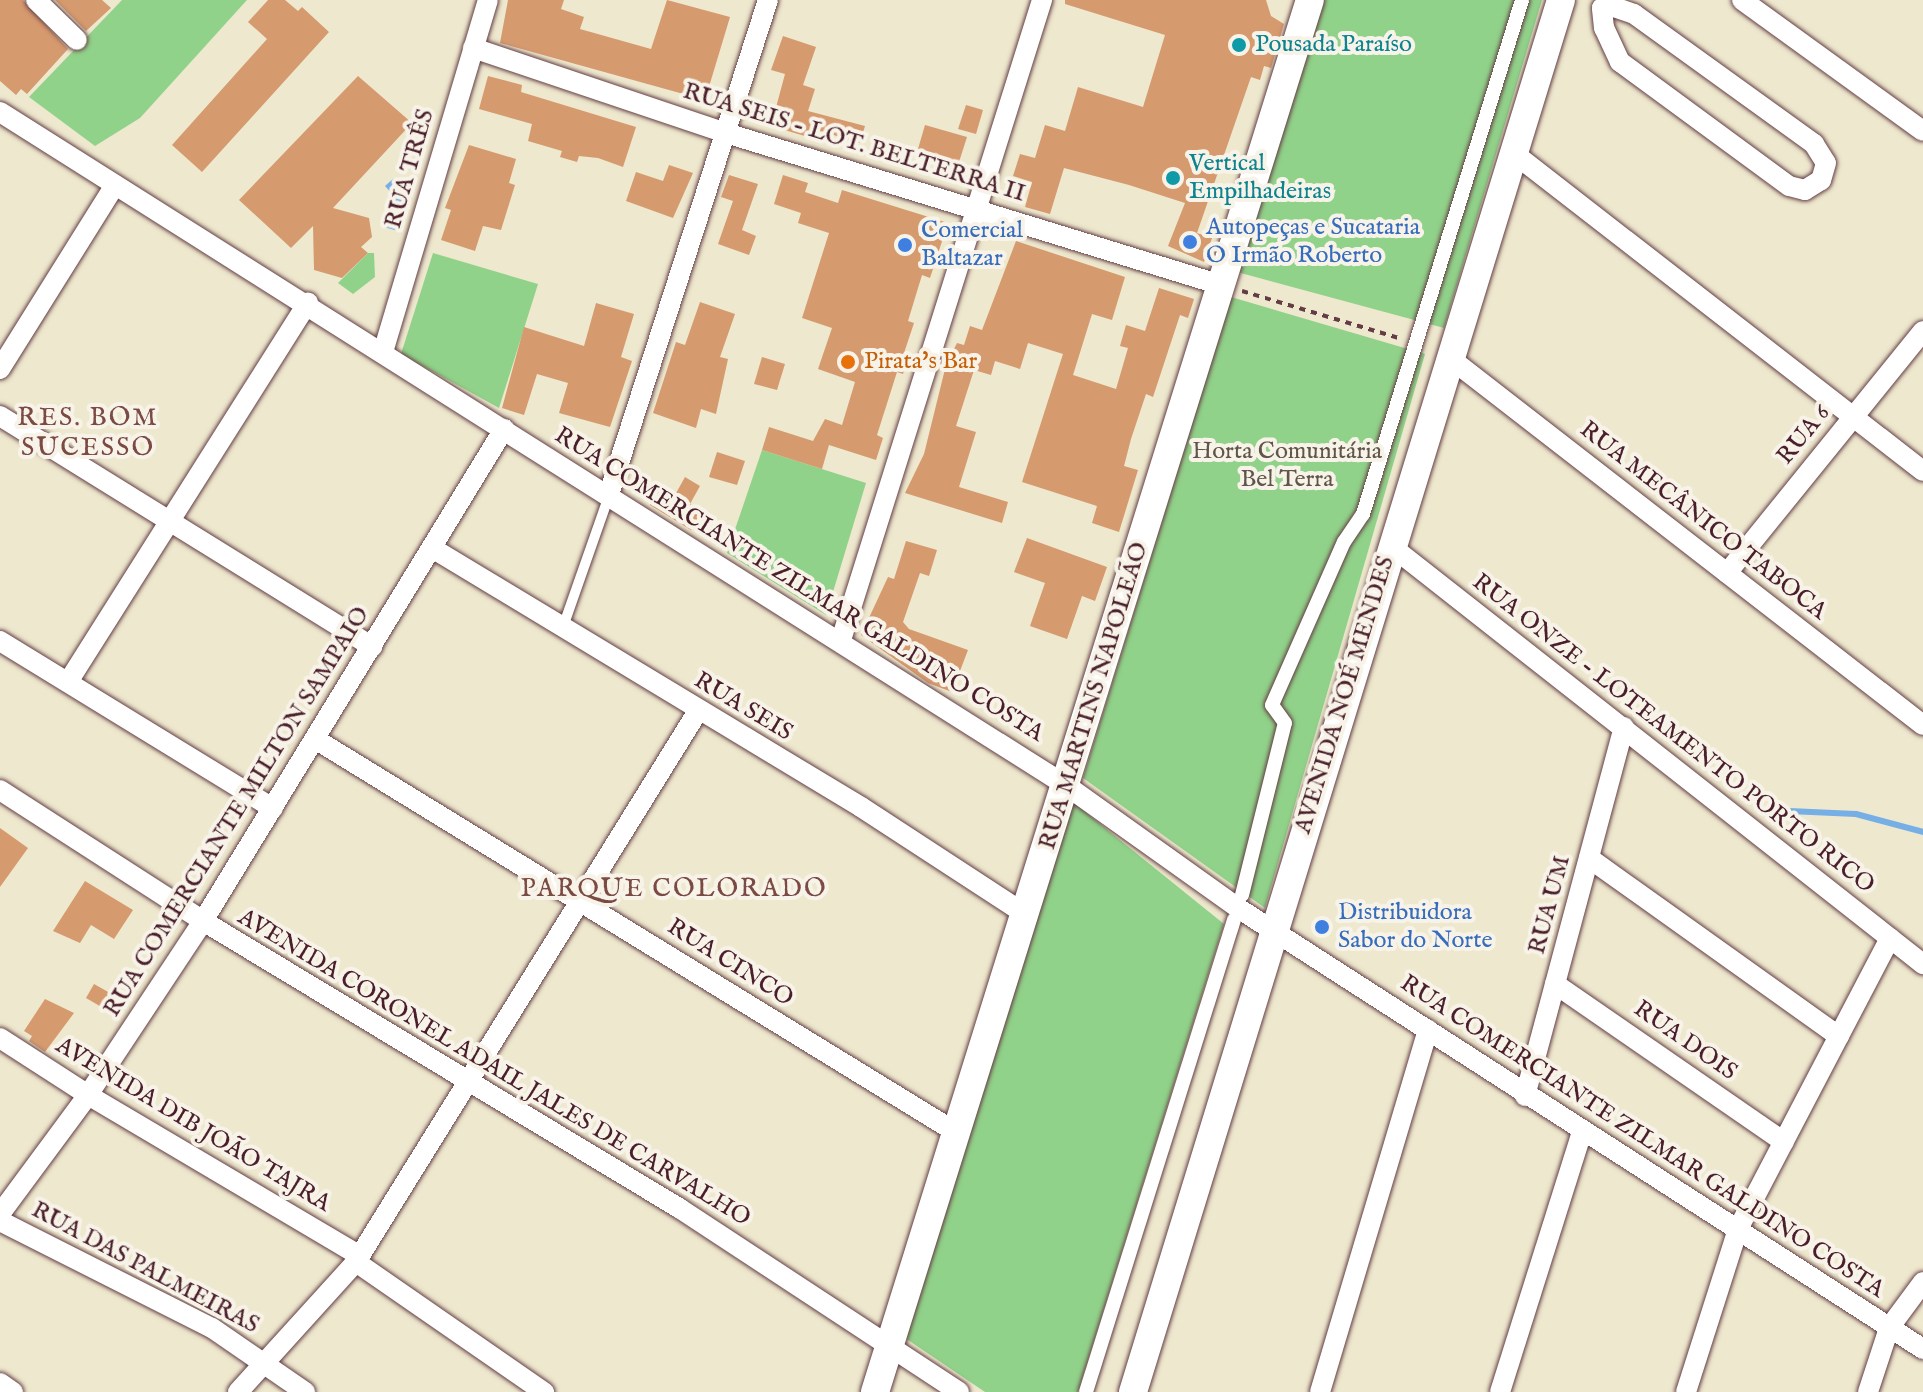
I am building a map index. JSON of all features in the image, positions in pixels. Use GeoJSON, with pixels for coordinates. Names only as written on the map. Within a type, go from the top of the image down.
{"type":"FeatureCollection","features":[{"type":"Feature","properties":{"kind":"main road","name":"RUA MARTINS NAPOLEÃO"},"geometry":{"type":"LineString","coordinates":[[875,1392],[954,1131],[1067,786],[1310,0]]}},
{"type":"Feature","properties":{"kind":"main road","name":"AVENIDA NOÉ MENDES"},"geometry":{"type":"LineString","coordinates":[[1133,1392],[1391,546],[1516,155],[1561,0]]}},
{"type":"Feature","properties":{"kind":"street"},"geometry":{"type":"LineString","coordinates":[[36,0],[77,40]]}},
{"type":"Feature","properties":{"kind":"street","name":"RUA TRÊS"},"geometry":{"type":"LineString","coordinates":[[383,352],[488,0]]}},
{"type":"Feature","properties":{"kind":"street"},"geometry":{"type":"LineString","coordinates":[[609,494],[768,0]]}},
{"type":"Feature","properties":{"kind":"street"},"geometry":{"type":"LineString","coordinates":[[841,640],[1042,0]]}},
{"type":"Feature","properties":{"kind":"street"},"geometry":{"type":"LineString","coordinates":[[1242,895],[1285,723],[1272,705],[1344,542],[1363,514],[1522,0]]}},
{"type":"Feature","properties":{"kind":"street"},"geometry":{"type":"LineString","coordinates":[[1742,0],[1923,131]]}},
{"type":"Feature","properties":{"kind":"street"},"geometry":{"type":"LineString","coordinates":[[1596,4],[1634,14],[1814,144],[1826,163],[1821,180],[1805,190],[1789,186],[1620,62],[1607,42],[1596,4]]}},
{"type":"Feature","properties":{"kind":"street","name":"RUA SEIS - LOT. BELTERRA II"},"geometry":{"type":"LineString","coordinates":[[473,48],[726,133],[1221,285]]}},
{"type":"Feature","properties":{"kind":"street","name":"RUA COMERCIANTE ZILMAR GALDINO COSTA"},"geometry":{"type":"LineString","coordinates":[[0,112],[841,640],[1067,786],[1273,930],[1525,1096],[1923,1349]]}},
{"type":"Feature","properties":{"kind":"street"},"geometry":{"type":"LineString","coordinates":[[1516,155],[1923,471]]}},
{"type":"Feature","properties":{"kind":"street"},"geometry":{"type":"LineString","coordinates":[[0,369],[115,185]]}},
{"type":"Feature","properties":{"kind":"street"},"geometry":{"type":"LineString","coordinates":[[68,682],[308,303]]}},
{"type":"Feature","properties":{"kind":"street","name":"RUA 6"},"geometry":{"type":"LineString","coordinates":[[1727,573],[1923,331]]}},
{"type":"Feature","properties":{"kind":"street","name":"RUA MECÂNICO TABOCA"},"geometry":{"type":"LineString","coordinates":[[1451,359],[1923,725]]}},
{"type":"Feature","properties":{"kind":"street"},"geometry":{"type":"LineString","coordinates":[[0,416],[372,647]]}},
{"type":"Feature","properties":{"kind":"street","name":"RUA COMERCIANTE MILTON SAMPAIO"},"geometry":{"type":"LineString","coordinates":[[0,1214],[88,1095],[203,921],[504,429]]}},
{"type":"Feature","properties":{"kind":"street","name":"RUA ONZE - LOTEAMENTO PORTO RICO"},"geometry":{"type":"LineString","coordinates":[[1391,546],[1923,964]]}},
{"type":"Feature","properties":{"kind":"street","name":"RUA SEIS"},"geometry":{"type":"LineString","coordinates":[[432,548],[1025,914]]}},
{"type":"Feature","properties":{"kind":"street"},"geometry":{"type":"LineString","coordinates":[[0,641],[273,808]]}},
{"type":"Feature","properties":{"kind":"street"},"geometry":{"type":"LineString","coordinates":[[238,1392],[358,1259],[698,711]]}},
{"type":"Feature","properties":{"kind":"street","name":"RUA UM"},"geometry":{"type":"LineString","coordinates":[[1525,1096],[1624,727]]}},
{"type":"Feature","properties":{"kind":"street","name":"RUA CINCO"},"geometry":{"type":"LineString","coordinates":[[315,739],[954,1131]]}},
{"type":"Feature","properties":{"kind":"street","name":"AVENIDA CORONEL ADAIL JALES DE CARVALHO"},"geometry":{"type":"LineString","coordinates":[[0,790],[203,921],[679,1208],[959,1392]]}},
{"type":"Feature","properties":{"kind":"street"},"geometry":{"type":"LineString","coordinates":[[1589,858],[1839,1036]]}},
{"type":"Feature","properties":{"kind":"street"},"geometry":{"type":"LineString","coordinates":[[1086,1392],[1234,920]]}},
{"type":"Feature","properties":{"kind":"street"},"geometry":{"type":"LineString","coordinates":[[1686,1392],[1738,1229],[1890,938]]}},
{"type":"Feature","properties":{"kind":"street","name":"RUA DOIS"},"geometry":{"type":"LineString","coordinates":[[1555,984],[1784,1142]]}},
{"type":"Feature","properties":{"kind":"street"},"geometry":{"type":"LineString","coordinates":[[1320,1392],[1428,1030]]}},
{"type":"Feature","properties":{"kind":"street","name":"AVENIDA DIB JOÃO TAJRA"},"geometry":{"type":"LineString","coordinates":[[0,1038],[358,1259],[544,1392]]}},
{"type":"Feature","properties":{"kind":"street"},"geometry":{"type":"LineString","coordinates":[[1500,1392],[1582,1132]]}},
{"type":"Feature","properties":{"kind":"street","name":"RUA DAS PALMEIRAS"},"geometry":{"type":"LineString","coordinates":[[0,1221],[212,1328],[305,1392]]}},
{"type":"Feature","properties":{"kind":"street"},"geometry":{"type":"LineString","coordinates":[[1868,1392],[1889,1328],[1923,1282]]}},
{"type":"Feature","properties":{"kind":"street"},"geometry":{"type":"LineString","coordinates":[[0,1383],[13,1392]]}},
{"type":"Feature","properties":{"kind":"lane"},"geometry":{"type":"LineString","coordinates":[[563,627],[609,494]]}},
{"type":"Feature","properties":{"kind":"path"},"geometry":{"type":"LineString","coordinates":[[1221,285],[1415,343]]}},
{"type":"Feature","properties":{"kind":"green space"},"geometry":{"type":"Polygon","coordinates":[[[122,0],[247,0],[140,118],[95,146],[29,97],[122,0]]]}},
{"type":"Feature","properties":{"kind":"green space"},"geometry":{"type":"Polygon","coordinates":[[[1323,0],[1542,0],[1444,328],[1237,272],[1323,0]]]}},
{"type":"Feature","properties":{"kind":"green space"},"geometry":{"type":"Polygon","coordinates":[[[368,253],[374,253],[375,277],[353,294],[338,283],[368,253]]]}},
{"type":"Feature","properties":{"kind":"green space"},"geometry":{"type":"Polygon","coordinates":[[[433,253],[538,284],[499,408],[401,354],[433,253]]]}},
{"type":"Feature","properties":{"kind":"green space","name":"Horta Comunitária Bel Terra"},"geometry":{"type":"Polygon","coordinates":[[[1231,297],[1425,354],[1265,908],[1083,778],[1231,297]]]}},
{"type":"Feature","properties":{"kind":"green space"},"geometry":{"type":"Polygon","coordinates":[[[762,450],[866,483],[826,615],[727,553],[762,450]]]}},
{"type":"Feature","properties":{"kind":"green space"},"geometry":{"type":"Polygon","coordinates":[[[1074,803],[1224,924],[1078,1392],[985,1392],[905,1338],[1074,803]]]}},
{"type":"Feature","properties":{"kind":"water"},"geometry":{"type":"Polygon","coordinates":[[[394,178],[410,196],[398,231],[384,227],[394,196],[385,186],[394,178]]]}},
{"type":"Feature","properties":{"kind":"building"},"geometry":{"type":"Polygon","coordinates":[[[0,0],[23,0],[68,49],[27,94],[21,89],[16,95],[0,81],[0,0]]]}},
{"type":"Feature","properties":{"kind":"building"},"geometry":{"type":"Polygon","coordinates":[[[55,0],[102,0],[111,8],[86,31],[55,0]]]}},
{"type":"Feature","properties":{"kind":"building"},"geometry":{"type":"Polygon","coordinates":[[[268,0],[285,0],[298,11],[302,7],[329,32],[202,172],[172,145],[267,39],[248,22],[268,0]]]}},
{"type":"Feature","properties":{"kind":"building"},"geometry":{"type":"Polygon","coordinates":[[[508,0],[564,0],[561,9],[584,17],[580,29],[651,49],[667,0],[730,17],[705,100],[500,43],[508,0]]]}},
{"type":"Feature","properties":{"kind":"building"},"geometry":{"type":"Polygon","coordinates":[[[1065,0],[1266,0],[1271,16],[1284,24],[1271,68],[1264,66],[1260,80],[1251,77],[1197,233],[1212,238],[1204,262],[1168,246],[1185,203],[1129,185],[1064,168],[1050,214],[1025,207],[1032,182],[1013,176],[1020,154],[1035,158],[1045,125],[1065,131],[1078,87],[1143,107],[1165,35],[1065,4],[1065,0]]]}},
{"type":"Feature","properties":{"kind":"building"},"geometry":{"type":"Polygon","coordinates":[[[783,36],[816,47],[803,85],[815,89],[808,111],[865,126],[860,143],[817,130],[815,139],[771,126],[785,74],[771,70],[783,36]]]}},
{"type":"Feature","properties":{"kind":"building"},"geometry":{"type":"Polygon","coordinates":[[[358,76],[412,123],[333,208],[369,218],[372,237],[361,247],[368,253],[342,278],[314,270],[313,226],[291,248],[239,200],[358,76]]]}},
{"type":"Feature","properties":{"kind":"building"},"geometry":{"type":"Polygon","coordinates":[[[488,76],[522,85],[521,92],[636,127],[623,167],[598,158],[579,156],[577,162],[560,157],[562,151],[528,141],[532,124],[479,109],[488,76]]]}},
{"type":"Feature","properties":{"kind":"building"},"geometry":{"type":"Polygon","coordinates":[[[966,105],[983,110],[976,134],[958,129],[966,105]]]}},
{"type":"Feature","properties":{"kind":"building"},"geometry":{"type":"Polygon","coordinates":[[[925,125],[967,137],[959,162],[918,149],[925,125]]]}},
{"type":"Feature","properties":{"kind":"building"},"geometry":{"type":"Polygon","coordinates":[[[469,145],[516,159],[509,183],[515,185],[501,230],[483,226],[475,251],[441,240],[451,210],[445,208],[469,145]]]}},
{"type":"Feature","properties":{"kind":"building"},"geometry":{"type":"Polygon","coordinates":[[[669,165],[693,173],[673,218],[626,201],[636,172],[663,181],[669,165]]]}},
{"type":"Feature","properties":{"kind":"building"},"geometry":{"type":"Polygon","coordinates":[[[729,175],[758,184],[742,230],[756,236],[749,255],[718,244],[733,201],[721,197],[729,175]]]}},
{"type":"Feature","properties":{"kind":"building"},"geometry":{"type":"Polygon","coordinates":[[[783,175],[808,183],[805,192],[838,203],[842,190],[948,223],[930,278],[922,275],[908,321],[914,323],[903,356],[909,357],[903,374],[897,372],[877,435],[883,438],[876,460],[829,445],[822,469],[762,450],[769,427],[813,441],[825,419],[842,425],[855,382],[818,369],[832,328],[802,318],[829,233],[798,223],[801,213],[774,204],[783,175]]]}},
{"type":"Feature","properties":{"kind":"building"},"geometry":{"type":"Polygon","coordinates":[[[1016,241],[1125,277],[1112,320],[1092,314],[1073,375],[1116,389],[1128,348],[1120,346],[1126,325],[1145,331],[1159,288],[1194,299],[1188,318],[1180,315],[1153,397],[1146,394],[1131,439],[1124,466],[1138,470],[1119,532],[1092,523],[1097,506],[1022,482],[1063,354],[1028,343],[1020,369],[995,361],[991,375],[974,370],[956,426],[976,432],[959,487],[1008,502],[1002,523],[905,493],[924,454],[946,365],[957,343],[964,345],[970,326],[982,330],[1016,241]]]}},
{"type":"Feature","properties":{"kind":"building"},"geometry":{"type":"Polygon","coordinates":[[[700,302],[735,314],[720,357],[728,359],[716,414],[701,409],[696,428],[653,413],[676,342],[685,345],[700,302]]]}},
{"type":"Feature","properties":{"kind":"building"},"geometry":{"type":"Polygon","coordinates":[[[596,303],[634,314],[621,357],[632,361],[610,427],[559,413],[568,383],[537,374],[524,415],[502,408],[524,327],[584,346],[596,303]]]}},
{"type":"Feature","properties":{"kind":"building"},"geometry":{"type":"Polygon","coordinates":[[[762,357],[785,364],[777,390],[754,384],[762,357]]]}},
{"type":"Feature","properties":{"kind":"building"},"geometry":{"type":"Polygon","coordinates":[[[717,452],[745,461],[737,485],[709,477],[717,452]]]}},
{"type":"Feature","properties":{"kind":"building"},"geometry":{"type":"Polygon","coordinates":[[[685,477],[700,486],[690,504],[702,511],[691,530],[650,505],[661,487],[675,495],[685,477]]]}},
{"type":"Feature","properties":{"kind":"building"},"geometry":{"type":"Polygon","coordinates":[[[1027,538],[1107,567],[1095,601],[1082,596],[1067,639],[1030,626],[1045,583],[1014,572],[1027,538]]]}},
{"type":"Feature","properties":{"kind":"building"},"geometry":{"type":"Polygon","coordinates":[[[906,541],[937,550],[929,576],[920,573],[903,622],[909,629],[968,650],[952,692],[928,683],[861,635],[888,577],[894,579],[906,541]]]}},
{"type":"Feature","properties":{"kind":"building"},"geometry":{"type":"Polygon","coordinates":[[[0,828],[28,848],[0,887],[0,828]]]}},
{"type":"Feature","properties":{"kind":"building"},"geometry":{"type":"Polygon","coordinates":[[[85,881],[133,910],[114,939],[91,925],[80,943],[53,931],[85,881]]]}},
{"type":"Feature","properties":{"kind":"building"},"geometry":{"type":"Polygon","coordinates":[[[94,984],[119,998],[110,1012],[86,998],[94,984]]]}},
{"type":"Feature","properties":{"kind":"building"},"geometry":{"type":"Polygon","coordinates":[[[45,999],[74,1013],[45,1052],[29,1041],[32,1036],[24,1031],[45,999]]]}},
{"type":"Feature","properties":{"kind":"waterway"},"geometry":{"type":"LineString","coordinates":[[1767,810],[1856,814],[1923,832]]}},
{"type":"Feature","properties":{"kind":"place","name":"Pousada Paraíso"},"geometry":{"type":"Point","coordinates":[1239,45]}},
{"type":"Feature","properties":{"kind":"place","name":"Vertical Empilhadeiras"},"geometry":{"type":"Point","coordinates":[1173,178]}},
{"type":"Feature","properties":{"kind":"place","name":"Autopeças e Sucataria O Irmão Roberto"},"geometry":{"type":"Point","coordinates":[1190,242]}},
{"type":"Feature","properties":{"kind":"place","name":"Comercial Baltazar"},"geometry":{"type":"Point","coordinates":[905,245]}},
{"type":"Feature","properties":{"kind":"place","name":"Pirata's Bar"},"geometry":{"type":"Point","coordinates":[848,362]}},
{"type":"Feature","properties":{"kind":"place","name":"Distribuidora Sabor do Norte"},"geometry":{"type":"Point","coordinates":[1322,927]}},
{"type":"Feature","properties":{"kind":"district","name":"RES. BOM SUCESSO"},"geometry":{"type":"Point","coordinates":[88,433]}},
{"type":"Feature","properties":{"kind":"district","name":"PARQUE COLORADO"},"geometry":{"type":"Point","coordinates":[674,889]}}]}
